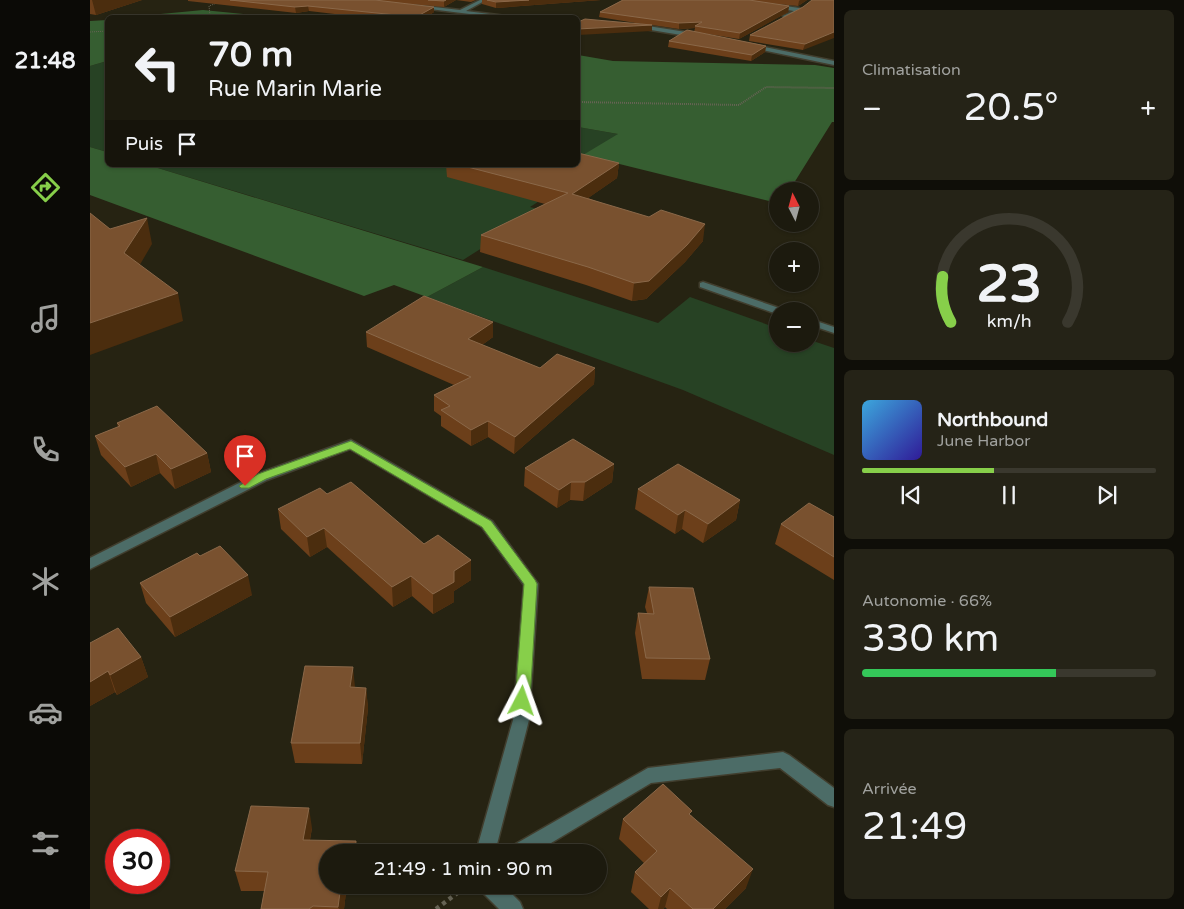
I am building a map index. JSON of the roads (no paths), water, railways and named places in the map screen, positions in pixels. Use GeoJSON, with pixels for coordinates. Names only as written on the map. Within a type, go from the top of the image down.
{"type":"FeatureCollection","features":[{"type":"Feature","properties":{"kind":"street"},"geometry":{"type":"LineString","coordinates":[[462,11],[484,0]]}},
{"type":"Feature","properties":{"kind":"street"},"geometry":{"type":"LineString","coordinates":[[763,5],[799,10]]}},
{"type":"Feature","properties":{"kind":"street"},"geometry":{"type":"LineString","coordinates":[[782,19],[806,5]]}},
{"type":"Feature","properties":{"kind":"street"},"geometry":{"type":"LineString","coordinates":[[414,6],[495,15]]}},
{"type":"Feature","properties":{"kind":"street"},"geometry":{"type":"LineString","coordinates":[[625,24],[702,37]]}},
{"type":"Feature","properties":{"kind":"street"},"geometry":{"type":"LineString","coordinates":[[740,43],[834,63]]}},
{"type":"Feature","properties":{"kind":"street"},"geometry":{"type":"LineString","coordinates":[[703,285],[769,308]]}},
{"type":"Feature","properties":{"kind":"street"},"geometry":{"type":"LineString","coordinates":[[819,325],[834,330]]}},
{"type":"Feature","properties":{"kind":"street"},"geometry":{"type":"LineString","coordinates":[[90,564],[262,477],[351,444],[487,524],[530,584],[521,720],[488,844]]}},
{"type":"Feature","properties":{"kind":"street"},"geometry":{"type":"LineString","coordinates":[[533,844],[648,776],[783,760],[834,799]]}},
{"type":"Feature","properties":{"kind":"street"},"geometry":{"type":"LineString","coordinates":[[498,894],[513,909]]}}]}
